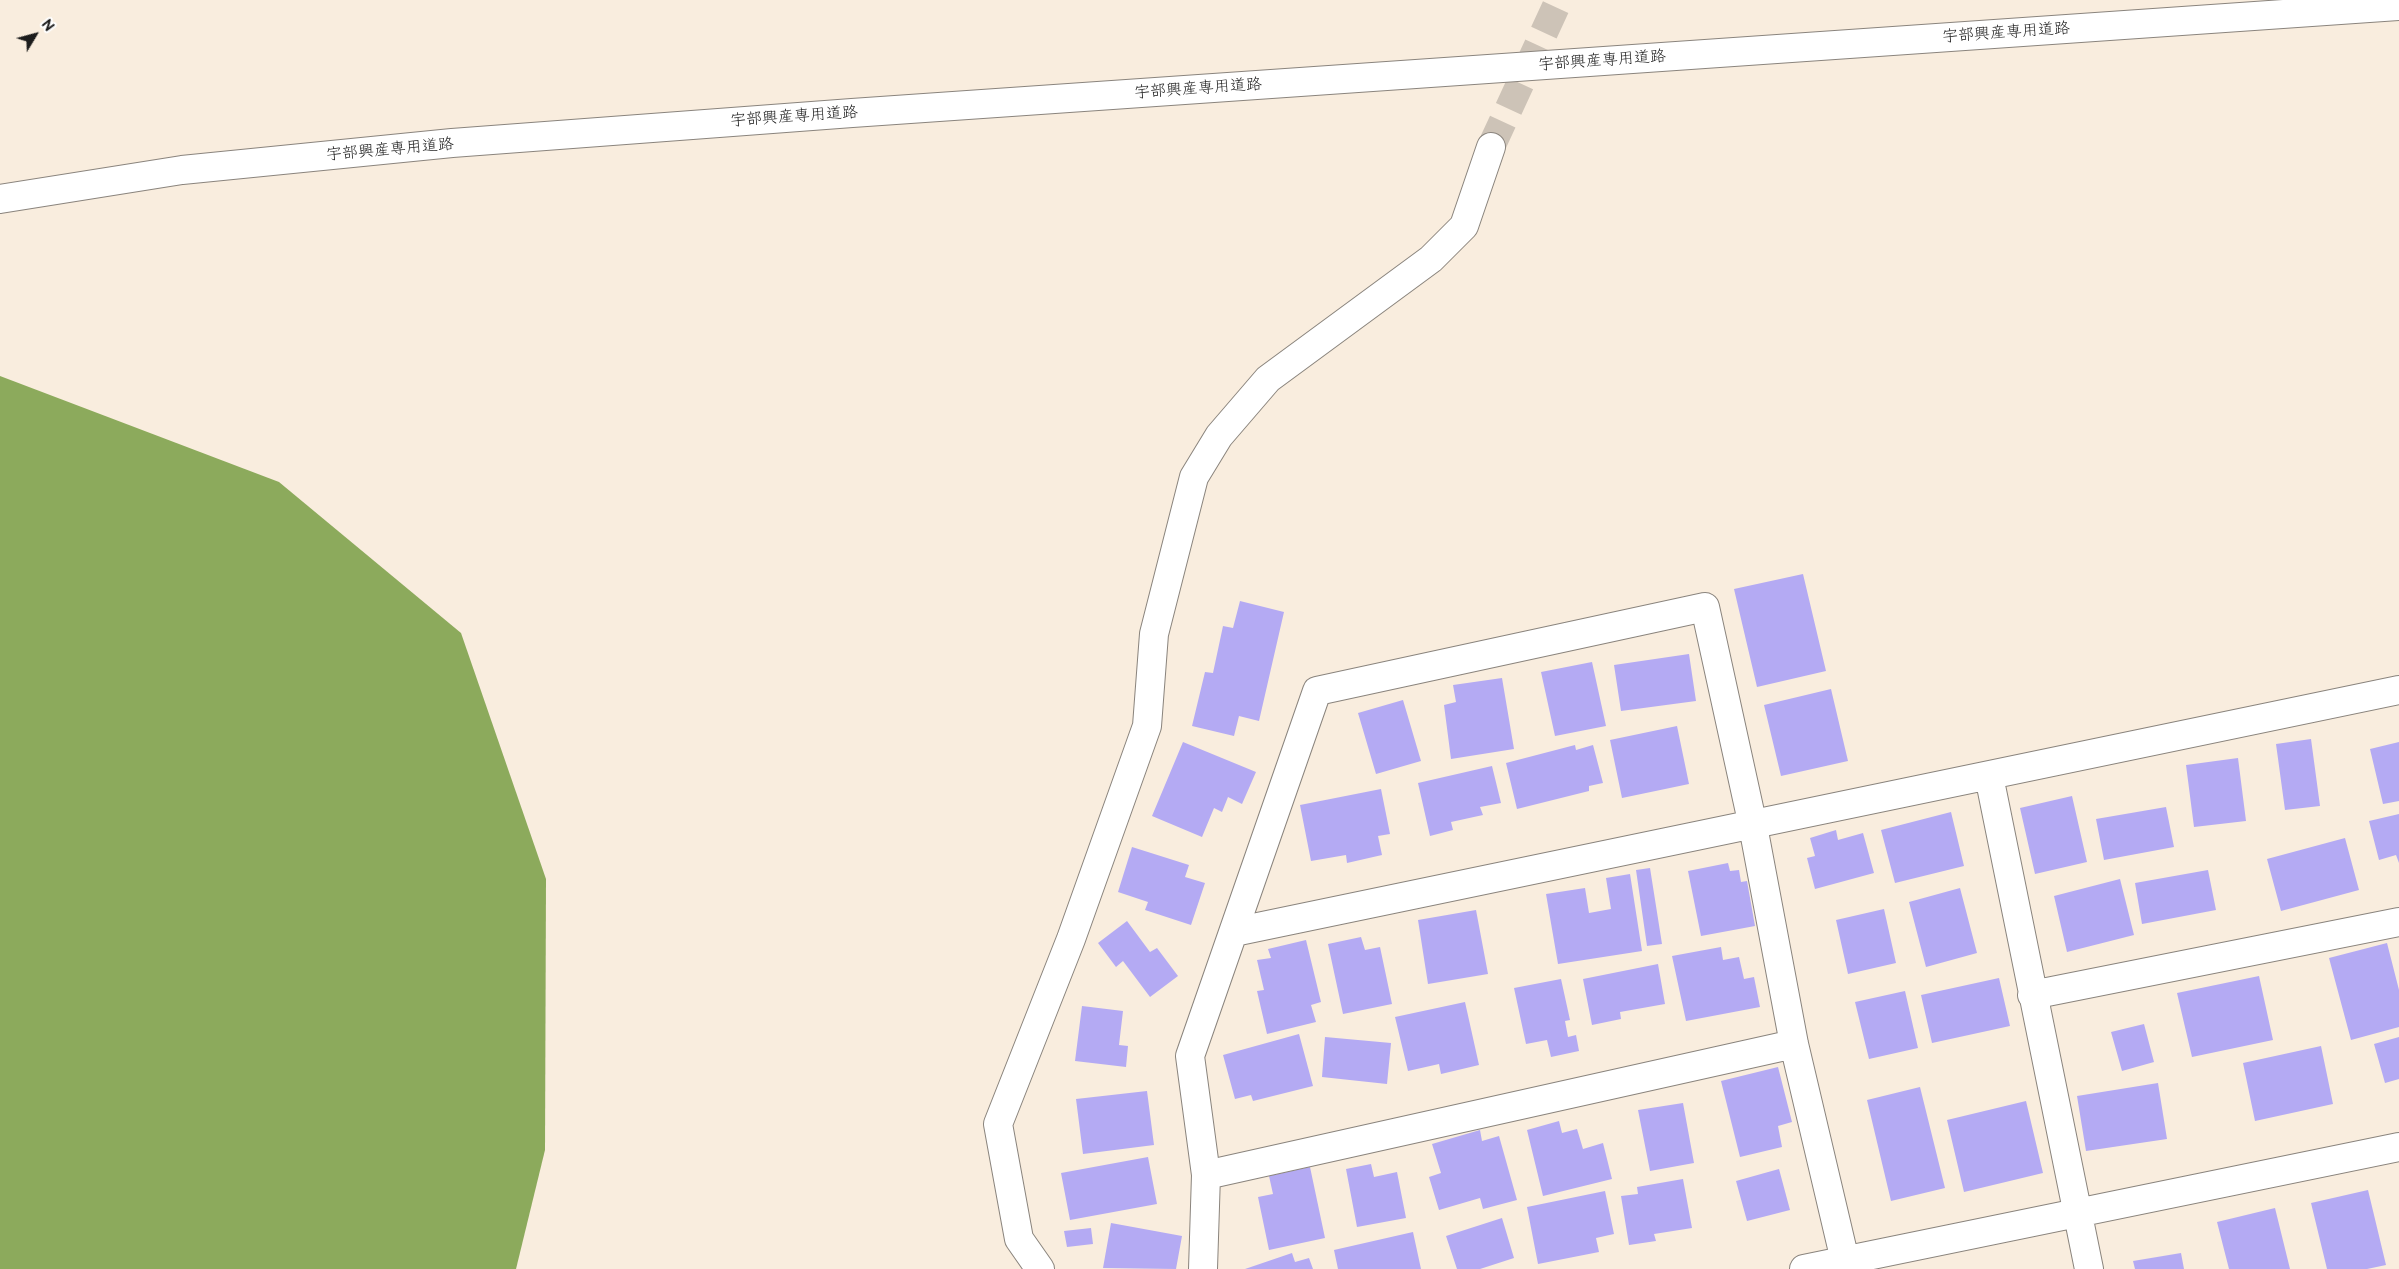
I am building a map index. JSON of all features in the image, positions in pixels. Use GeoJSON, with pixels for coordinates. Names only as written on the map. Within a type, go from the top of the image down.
{"type":"FeatureCollection","features":[{"type":"Feature","properties":{"kind":"street","name":"宇部興産専用道路"},"geometry":{"type":"LineString","coordinates":[[0,200],[182,170],[452,143],[862,112],[2399,6]]}},
{"type":"Feature","properties":{"kind":"street"},"geometry":{"type":"LineString","coordinates":[[1040,1269],[1019,1239],[998,1124],[1071,938],[1147,726],[1154,634],[1194,477],[1219,436],[1268,379],[1431,259],[1464,226],[1491,147]]}},
{"type":"Feature","properties":{"kind":"street"},"geometry":{"type":"LineString","coordinates":[[1203,1269],[1206,1175],[1190,1056],[1317,691],[1705,607],[1753,826],[1794,1044],[1846,1265]]}},
{"type":"Feature","properties":{"kind":"street"},"geometry":{"type":"LineString","coordinates":[[1234,932],[1753,826],[2399,690]]}},
{"type":"Feature","properties":{"kind":"street"},"geometry":{"type":"LineString","coordinates":[[1989,776],[2089,1269]]}},
{"type":"Feature","properties":{"kind":"street"},"geometry":{"type":"LineString","coordinates":[[2032,995],[2399,922]]}},
{"type":"Feature","properties":{"kind":"street"},"geometry":{"type":"LineString","coordinates":[[1206,1175],[1794,1044]]}},
{"type":"Feature","properties":{"kind":"street"},"geometry":{"type":"LineString","coordinates":[[1804,1269],[1846,1265],[2078,1213],[2399,1147]]}},
{"type":"Feature","properties":{"kind":"green space"},"geometry":{"type":"Polygon","coordinates":[[[0,376],[279,482],[461,633],[546,879],[545,1150],[516,1269],[0,1269],[0,376]]]}},
{"type":"Feature","properties":{"kind":"building"},"geometry":{"type":"Polygon","coordinates":[[[1803,574],[1826,671],[1757,687],[1734,589],[1803,574]]]}},
{"type":"Feature","properties":{"kind":"building"},"geometry":{"type":"Polygon","coordinates":[[[1240,601],[1284,612],[1259,721],[1239,716],[1234,736],[1192,726],[1205,672],[1213,673],[1223,626],[1233,628],[1240,601]]]}},
{"type":"Feature","properties":{"kind":"building"},"geometry":{"type":"Polygon","coordinates":[[[1689,654],[1696,701],[1621,711],[1614,665],[1689,654]]]}},
{"type":"Feature","properties":{"kind":"building"},"geometry":{"type":"Polygon","coordinates":[[[1592,662],[1606,726],[1555,736],[1541,672],[1592,662]]]}},
{"type":"Feature","properties":{"kind":"building"},"geometry":{"type":"Polygon","coordinates":[[[1502,678],[1514,749],[1451,759],[1444,705],[1456,702],[1453,685],[1502,678]]]}},
{"type":"Feature","properties":{"kind":"building"},"geometry":{"type":"Polygon","coordinates":[[[1831,689],[1848,761],[1781,776],[1764,705],[1831,689]]]}},
{"type":"Feature","properties":{"kind":"building"},"geometry":{"type":"Polygon","coordinates":[[[1403,700],[1421,761],[1376,774],[1358,713],[1403,700]]]}},
{"type":"Feature","properties":{"kind":"building"},"geometry":{"type":"Polygon","coordinates":[[[1677,726],[1689,784],[1622,798],[1610,740],[1677,726]]]}},
{"type":"Feature","properties":{"kind":"building"},"geometry":{"type":"Polygon","coordinates":[[[2311,739],[2320,806],[2285,810],[2276,744],[2311,739]]]}},
{"type":"Feature","properties":{"kind":"building"},"geometry":{"type":"Polygon","coordinates":[[[1183,742],[1256,772],[1242,804],[1228,797],[1222,812],[1214,808],[1202,837],[1152,816],[1183,742]]]}},
{"type":"Feature","properties":{"kind":"building"},"geometry":{"type":"Polygon","coordinates":[[[2399,742],[2399,801],[2383,804],[2370,749],[2399,742]]]}},
{"type":"Feature","properties":{"kind":"building"},"geometry":{"type":"Polygon","coordinates":[[[1575,745],[1576,750],[1593,745],[1603,783],[1589,786],[1589,791],[1517,809],[1506,763],[1575,745]]]}},
{"type":"Feature","properties":{"kind":"building"},"geometry":{"type":"Polygon","coordinates":[[[2238,758],[2246,821],[2194,827],[2186,765],[2238,758]]]}},
{"type":"Feature","properties":{"kind":"building"},"geometry":{"type":"Polygon","coordinates":[[[1492,766],[1501,803],[1480,807],[1483,815],[1451,822],[1453,830],[1430,836],[1418,783],[1492,766]]]}},
{"type":"Feature","properties":{"kind":"building"},"geometry":{"type":"Polygon","coordinates":[[[1381,789],[1390,834],[1378,836],[1382,855],[1347,863],[1346,855],[1311,861],[1300,805],[1381,789]]]}},
{"type":"Feature","properties":{"kind":"building"},"geometry":{"type":"Polygon","coordinates":[[[2072,796],[2087,862],[2035,874],[2020,808],[2072,796]]]}},
{"type":"Feature","properties":{"kind":"building"},"geometry":{"type":"Polygon","coordinates":[[[2166,807],[2174,847],[2104,860],[2096,819],[2166,807]]]}},
{"type":"Feature","properties":{"kind":"building"},"geometry":{"type":"Polygon","coordinates":[[[1951,812],[1964,866],[1895,883],[1881,830],[1951,812]]]}},
{"type":"Feature","properties":{"kind":"building"},"geometry":{"type":"Polygon","coordinates":[[[2399,814],[2399,863],[2396,855],[2379,860],[2369,821],[2399,814]]]}},
{"type":"Feature","properties":{"kind":"building"},"geometry":{"type":"Polygon","coordinates":[[[1836,830],[1838,840],[1863,833],[1874,873],[1815,889],[1807,858],[1815,856],[1810,838],[1836,830]]]}},
{"type":"Feature","properties":{"kind":"building"},"geometry":{"type":"Polygon","coordinates":[[[2345,838],[2359,890],[2281,911],[2267,859],[2345,838]]]}},
{"type":"Feature","properties":{"kind":"building"},"geometry":{"type":"Polygon","coordinates":[[[1132,847],[1189,865],[1185,877],[1205,883],[1191,925],[1145,910],[1148,902],[1118,892],[1132,847]]]}},
{"type":"Feature","properties":{"kind":"building"},"geometry":{"type":"Polygon","coordinates":[[[1728,863],[1730,871],[1739,870],[1741,882],[1747,881],[1755,926],[1701,936],[1688,871],[1728,863]]]}},
{"type":"Feature","properties":{"kind":"building"},"geometry":{"type":"Polygon","coordinates":[[[1650,868],[1662,944],[1647,946],[1636,870],[1650,868]]]}},
{"type":"Feature","properties":{"kind":"building"},"geometry":{"type":"Polygon","coordinates":[[[2208,870],[2216,910],[2142,924],[2135,883],[2208,870]]]}},
{"type":"Feature","properties":{"kind":"building"},"geometry":{"type":"Polygon","coordinates":[[[1630,874],[1642,951],[1558,964],[1546,894],[1585,888],[1589,913],[1611,909],[1606,878],[1630,874]]]}},
{"type":"Feature","properties":{"kind":"building"},"geometry":{"type":"Polygon","coordinates":[[[2120,879],[2134,935],[2067,952],[2054,896],[2120,879]]]}},
{"type":"Feature","properties":{"kind":"building"},"geometry":{"type":"Polygon","coordinates":[[[1960,888],[1977,953],[1926,967],[1909,902],[1960,888]]]}},
{"type":"Feature","properties":{"kind":"building"},"geometry":{"type":"Polygon","coordinates":[[[1884,909],[1896,963],[1848,974],[1836,920],[1884,909]]]}},
{"type":"Feature","properties":{"kind":"building"},"geometry":{"type":"Polygon","coordinates":[[[1476,910],[1488,974],[1428,984],[1418,920],[1476,910]]]}},
{"type":"Feature","properties":{"kind":"building"},"geometry":{"type":"Polygon","coordinates":[[[1127,921],[1150,952],[1157,948],[1178,976],[1150,997],[1123,961],[1116,967],[1098,943],[1127,921]]]}},
{"type":"Feature","properties":{"kind":"building"},"geometry":{"type":"Polygon","coordinates":[[[1361,937],[1365,950],[1380,947],[1392,1004],[1343,1014],[1328,944],[1361,937]]]}},
{"type":"Feature","properties":{"kind":"building"},"geometry":{"type":"Polygon","coordinates":[[[1306,940],[1321,1002],[1311,1005],[1316,1022],[1267,1034],[1257,991],[1264,990],[1257,960],[1271,958],[1268,949],[1306,940]]]}},
{"type":"Feature","properties":{"kind":"building"},"geometry":{"type":"Polygon","coordinates":[[[2387,943],[2399,990],[2399,1027],[2351,1040],[2329,958],[2387,943]]]}},
{"type":"Feature","properties":{"kind":"building"},"geometry":{"type":"Polygon","coordinates":[[[1721,947],[1723,960],[1739,957],[1744,979],[1754,977],[1760,1007],[1686,1021],[1672,956],[1721,947]]]}},
{"type":"Feature","properties":{"kind":"building"},"geometry":{"type":"Polygon","coordinates":[[[1658,964],[1665,1004],[1620,1012],[1621,1019],[1592,1025],[1583,979],[1658,964]]]}},
{"type":"Feature","properties":{"kind":"building"},"geometry":{"type":"Polygon","coordinates":[[[2259,976],[2273,1040],[2192,1057],[2177,993],[2259,976]]]}},
{"type":"Feature","properties":{"kind":"building"},"geometry":{"type":"Polygon","coordinates":[[[1999,978],[2010,1026],[1932,1043],[1921,995],[1999,978]]]}},
{"type":"Feature","properties":{"kind":"building"},"geometry":{"type":"Polygon","coordinates":[[[1561,979],[1570,1020],[1565,1021],[1568,1037],[1576,1035],[1579,1051],[1551,1057],[1547,1040],[1526,1044],[1514,988],[1561,979]]]}},
{"type":"Feature","properties":{"kind":"building"},"geometry":{"type":"Polygon","coordinates":[[[1905,991],[1918,1048],[1869,1059],[1855,1002],[1905,991]]]}},
{"type":"Feature","properties":{"kind":"building"},"geometry":{"type":"Polygon","coordinates":[[[1465,1002],[1479,1065],[1441,1074],[1439,1064],[1408,1071],[1395,1017],[1465,1002]]]}},
{"type":"Feature","properties":{"kind":"building"},"geometry":{"type":"Polygon","coordinates":[[[1082,1006],[1123,1011],[1119,1045],[1128,1046],[1126,1067],[1075,1061],[1082,1006]]]}},
{"type":"Feature","properties":{"kind":"building"},"geometry":{"type":"Polygon","coordinates":[[[2144,1024],[2154,1062],[2122,1071],[2111,1032],[2144,1024]]]}},
{"type":"Feature","properties":{"kind":"building"},"geometry":{"type":"Polygon","coordinates":[[[1299,1034],[1313,1086],[1253,1101],[1251,1095],[1235,1099],[1223,1055],[1299,1034]]]}},
{"type":"Feature","properties":{"kind":"building"},"geometry":{"type":"Polygon","coordinates":[[[1325,1037],[1391,1043],[1387,1084],[1322,1077],[1325,1037]]]}},
{"type":"Feature","properties":{"kind":"building"},"geometry":{"type":"Polygon","coordinates":[[[2399,1037],[2399,1079],[2385,1083],[2374,1044],[2399,1037]]]}},
{"type":"Feature","properties":{"kind":"building"},"geometry":{"type":"Polygon","coordinates":[[[2321,1046],[2333,1104],[2255,1121],[2243,1063],[2321,1046]]]}},
{"type":"Feature","properties":{"kind":"building"},"geometry":{"type":"Polygon","coordinates":[[[1778,1067],[1792,1122],[1778,1126],[1782,1147],[1740,1157],[1721,1081],[1778,1067]]]}},
{"type":"Feature","properties":{"kind":"building"},"geometry":{"type":"Polygon","coordinates":[[[2158,1083],[2167,1139],[2086,1151],[2077,1096],[2158,1083]]]}},
{"type":"Feature","properties":{"kind":"building"},"geometry":{"type":"Polygon","coordinates":[[[1920,1087],[1945,1188],[1891,1201],[1867,1100],[1920,1087]]]}},
{"type":"Feature","properties":{"kind":"building"},"geometry":{"type":"Polygon","coordinates":[[[1147,1091],[1154,1145],[1083,1154],[1076,1099],[1147,1091]]]}},
{"type":"Feature","properties":{"kind":"building"},"geometry":{"type":"Polygon","coordinates":[[[2026,1101],[2043,1173],[1964,1192],[1947,1120],[2026,1101]]]}},
{"type":"Feature","properties":{"kind":"building"},"geometry":{"type":"Polygon","coordinates":[[[1683,1103],[1694,1163],[1650,1171],[1638,1110],[1683,1103]]]}},
{"type":"Feature","properties":{"kind":"building"},"geometry":{"type":"Polygon","coordinates":[[[1559,1121],[1562,1133],[1577,1129],[1583,1149],[1603,1143],[1612,1179],[1543,1196],[1527,1130],[1559,1121]]]}},
{"type":"Feature","properties":{"kind":"building"},"geometry":{"type":"Polygon","coordinates":[[[1480,1130],[1482,1141],[1499,1136],[1517,1200],[1483,1209],[1480,1198],[1439,1210],[1429,1177],[1441,1173],[1432,1144],[1480,1130]]]}},
{"type":"Feature","properties":{"kind":"building"},"geometry":{"type":"Polygon","coordinates":[[[1148,1157],[1157,1204],[1070,1220],[1061,1173],[1148,1157]]]}},
{"type":"Feature","properties":{"kind":"building"},"geometry":{"type":"Polygon","coordinates":[[[1371,1164],[1374,1177],[1397,1172],[1406,1218],[1357,1227],[1346,1169],[1371,1164]]]}},
{"type":"Feature","properties":{"kind":"building"},"geometry":{"type":"Polygon","coordinates":[[[1310,1167],[1325,1238],[1269,1250],[1258,1197],[1273,1194],[1269,1176],[1310,1167]]]}},
{"type":"Feature","properties":{"kind":"building"},"geometry":{"type":"Polygon","coordinates":[[[1779,1169],[1790,1210],[1747,1221],[1736,1181],[1779,1169]]]}},
{"type":"Feature","properties":{"kind":"building"},"geometry":{"type":"Polygon","coordinates":[[[1683,1179],[1692,1228],[1654,1234],[1656,1241],[1629,1245],[1621,1196],[1638,1194],[1637,1187],[1683,1179]]]}},
{"type":"Feature","properties":{"kind":"building"},"geometry":{"type":"Polygon","coordinates":[[[2368,1190],[2386,1265],[2367,1269],[2327,1269],[2311,1203],[2368,1190]]]}},
{"type":"Feature","properties":{"kind":"building"},"geometry":{"type":"Polygon","coordinates":[[[1605,1191],[1614,1234],[1596,1238],[1599,1252],[1538,1264],[1527,1207],[1605,1191]]]}},
{"type":"Feature","properties":{"kind":"building"},"geometry":{"type":"Polygon","coordinates":[[[2275,1208],[2290,1269],[2229,1269],[2217,1222],[2275,1208]]]}},
{"type":"Feature","properties":{"kind":"building"},"geometry":{"type":"Polygon","coordinates":[[[1502,1218],[1514,1258],[1480,1269],[1457,1269],[1446,1236],[1502,1218]]]}},
{"type":"Feature","properties":{"kind":"building"},"geometry":{"type":"Polygon","coordinates":[[[1111,1223],[1182,1236],[1176,1269],[1103,1268],[1111,1223]]]}},
{"type":"Feature","properties":{"kind":"building"},"geometry":{"type":"Polygon","coordinates":[[[1091,1228],[1093,1244],[1067,1247],[1064,1231],[1091,1228]]]}},
{"type":"Feature","properties":{"kind":"building"},"geometry":{"type":"Polygon","coordinates":[[[1413,1232],[1421,1269],[1338,1269],[1334,1250],[1413,1232]]]}},
{"type":"Feature","properties":{"kind":"building"},"geometry":{"type":"Polygon","coordinates":[[[1292,1253],[1295,1262],[1309,1258],[1313,1269],[1245,1269],[1292,1253]]]}},
{"type":"Feature","properties":{"kind":"building"},"geometry":{"type":"Polygon","coordinates":[[[2181,1253],[2184,1269],[2135,1269],[2133,1261],[2181,1253]]]}},
{"type":"Feature","properties":{"kind":"tunnel"},"geometry":{"type":"LineString","coordinates":[[1491,147],[1559,0]]}}]}
